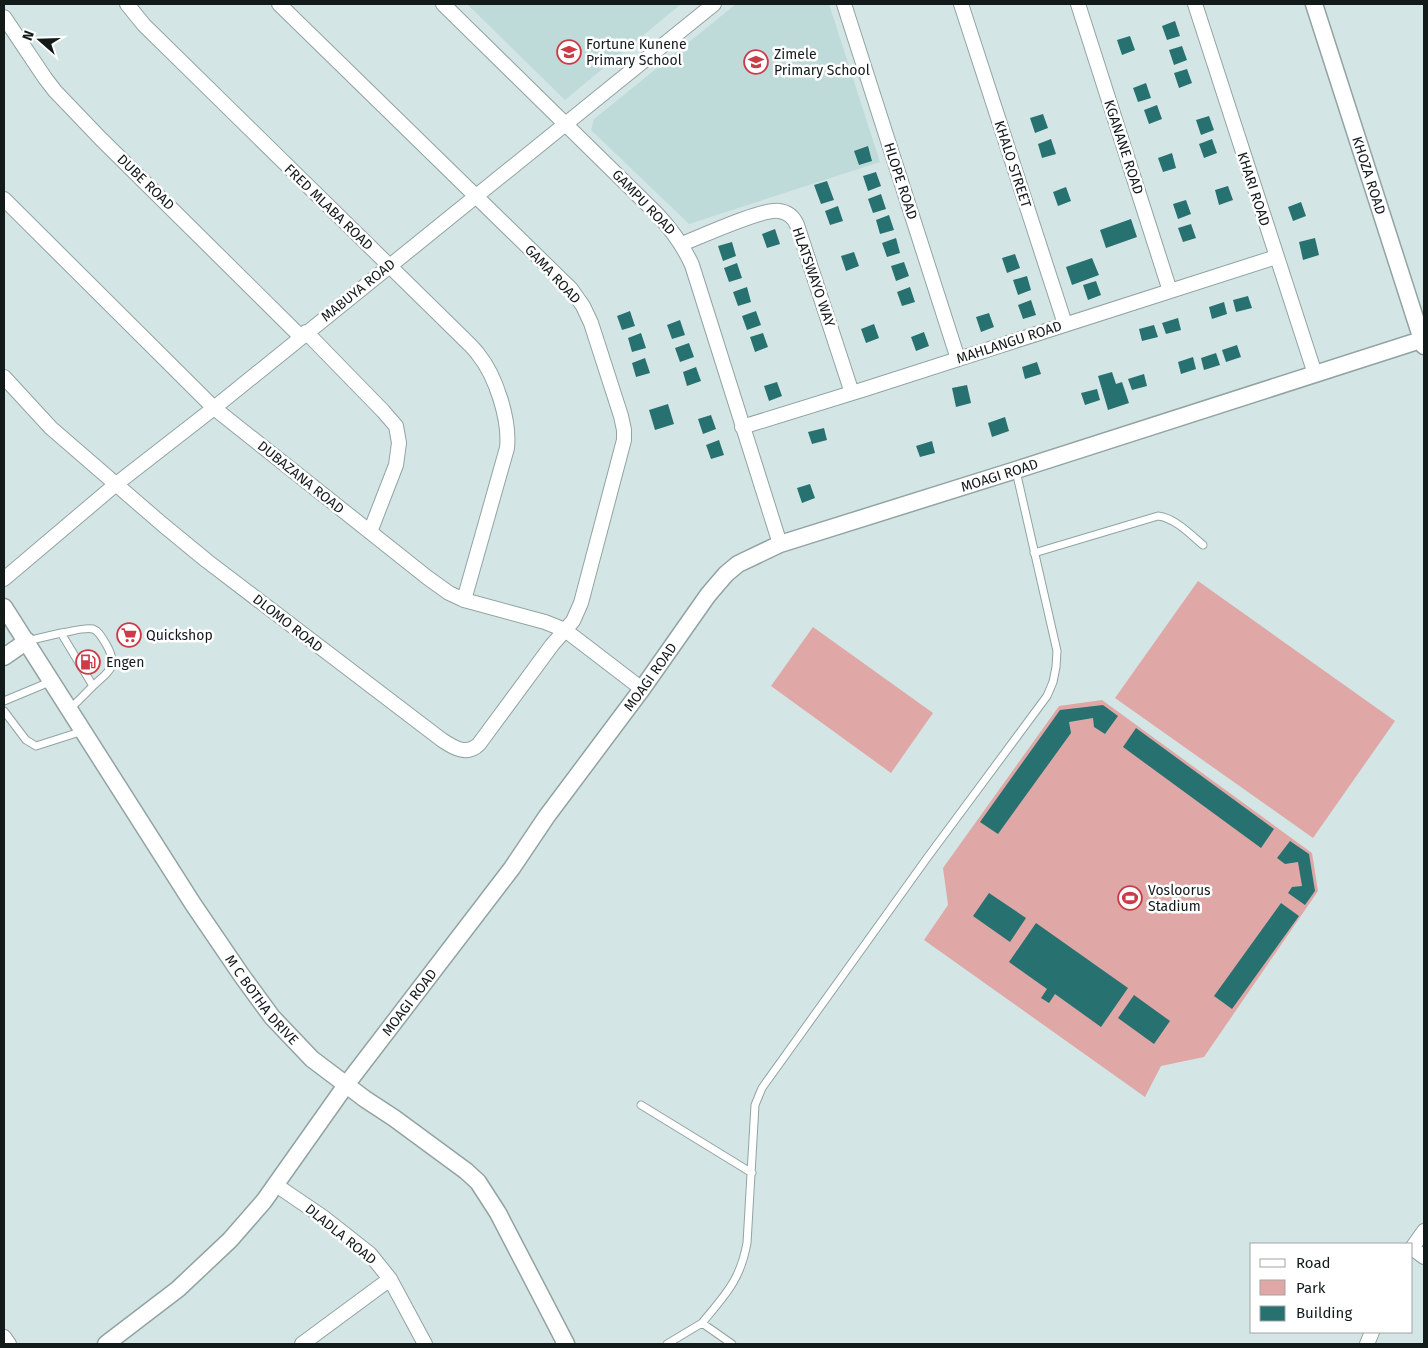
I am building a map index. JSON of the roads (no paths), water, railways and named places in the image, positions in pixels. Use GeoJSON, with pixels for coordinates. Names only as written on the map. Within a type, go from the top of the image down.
{"type":"FeatureCollection","features":[{"type":"Feature","properties":{"kind":"street","name":"FRED MLABA ROAD"},"geometry":{"type":"LineString","coordinates":[[127,4],[144,25],[479,355],[490,373],[506,422],[507,448],[464,600]]}},
{"type":"Feature","properties":{"kind":"street","name":"GAMA ROAD"},"geometry":{"type":"LineString","coordinates":[[279,4],[564,282],[580,301],[591,323],[623,422],[623,446],[584,594],[577,613],[565,630]]}},
{"type":"Feature","properties":{"kind":"street","name":"GAMPU ROAD"},"geometry":{"type":"LineString","coordinates":[[443,4],[658,214],[682,244],[692,265],[780,544]]}},
{"type":"Feature","properties":{"kind":"street","name":"MABUYA ROAD"},"geometry":{"type":"LineString","coordinates":[[4,579],[116,485],[714,4]]}},
{"type":"Feature","properties":{"kind":"street","name":"HLOPE ROAD"},"geometry":{"type":"LineString","coordinates":[[844,4],[958,359]]}},
{"type":"Feature","properties":{"kind":"street","name":"KHALO STREET"},"geometry":{"type":"LineString","coordinates":[[961,4],[1065,324]]}},
{"type":"Feature","properties":{"kind":"street","name":"KGANANE ROAD"},"geometry":{"type":"LineString","coordinates":[[1078,4],[1170,291]]}},
{"type":"Feature","properties":{"kind":"street","name":"KHARI ROAD"},"geometry":{"type":"LineString","coordinates":[[1195,4],[1315,374]]}},
{"type":"Feature","properties":{"kind":"street","name":"KHOZA ROAD"},"geometry":{"type":"LineString","coordinates":[[1314,4],[1423,341]]}},
{"type":"Feature","properties":{"kind":"street","name":"DUBE ROAD"},"geometry":{"type":"LineString","coordinates":[[4,17],[55,91],[100,138],[383,411],[396,426],[399,443],[396,465],[370,532]]}},
{"type":"Feature","properties":{"kind":"street","name":"DUBAZANA ROAD"},"geometry":{"type":"LineString","coordinates":[[4,199],[214,408],[445,591],[464,600],[545,622],[565,630],[642,689]]}},
{"type":"Feature","properties":{"kind":"street","name":"HLATSWAYO WAY"},"geometry":{"type":"LineString","coordinates":[[682,244],[775,210],[782,211],[792,218],[797,225],[852,393]]}},
{"type":"Feature","properties":{"kind":"street","name":"MAHLANGU ROAD"},"geometry":{"type":"LineString","coordinates":[[742,427],[1276,257]]}},
{"type":"Feature","properties":{"kind":"street","name":"MOAGI ROAD"},"geometry":{"type":"LineString","coordinates":[[106,1344],[158,1305],[220,1250],[251,1218],[346,1085],[512,868],[547,816],[642,689],[708,595],[726,574],[749,558],[780,544],[1423,341]]}},
{"type":"Feature","properties":{"kind":"street","name":"DLOMO ROAD"},"geometry":{"type":"LineString","coordinates":[[4,377],[51,428],[207,561],[442,740],[462,750],[469,750],[479,744],[565,630]]}},
{"type":"Feature","properties":{"kind":"street","name":"M C BOTHA DRIVE"},"geometry":{"type":"LineString","coordinates":[[4,607],[193,904],[261,1003],[305,1052],[346,1085],[458,1165],[478,1182],[498,1213],[566,1344]]}},
{"type":"Feature","properties":{"kind":"street"},"geometry":{"type":"LineString","coordinates":[[4,656],[27,641]]}},
{"type":"Feature","properties":{"kind":"street","name":"DLADLA ROAD"},"geometry":{"type":"LineString","coordinates":[[276,1185],[323,1217],[370,1254],[390,1279],[424,1344]]}},
{"type":"Feature","properties":{"kind":"street"},"geometry":{"type":"LineString","coordinates":[[1413,1247],[1424,1231]]}},
{"type":"Feature","properties":{"kind":"street"},"geometry":{"type":"LineString","coordinates":[[1413,1249],[1424,1257]]}},
{"type":"Feature","properties":{"kind":"street"},"geometry":{"type":"LineString","coordinates":[[302,1344],[390,1279]]}},
{"type":"Feature","properties":{"kind":"street"},"geometry":{"type":"LineString","coordinates":[[4,1337],[9,1344]]}},
{"type":"Feature","properties":{"kind":"lane"},"geometry":{"type":"LineString","coordinates":[[667,1344],[702,1323],[729,1289],[739,1274],[744,1261],[752,1173],[755,1105],[762,1088],[927,858],[1047,696],[1053,682],[1057,651],[1016,470]]}},
{"type":"Feature","properties":{"kind":"lane"},"geometry":{"type":"LineString","coordinates":[[1034,553],[1158,516],[1173,521],[1203,545]]}},
{"type":"Feature","properties":{"kind":"lane"},"geometry":{"type":"LineString","coordinates":[[27,641],[88,629],[93,629],[101,636],[112,654],[112,667],[70,709]]}},
{"type":"Feature","properties":{"kind":"lane"},"geometry":{"type":"LineString","coordinates":[[61,633],[93,686]]}},
{"type":"Feature","properties":{"kind":"lane"},"geometry":{"type":"LineString","coordinates":[[4,701],[52,681]]}},
{"type":"Feature","properties":{"kind":"lane"},"geometry":{"type":"LineString","coordinates":[[4,711],[26,740],[36,746],[84,731]]}},
{"type":"Feature","properties":{"kind":"lane"},"geometry":{"type":"LineString","coordinates":[[641,1105],[752,1173]]}},
{"type":"Feature","properties":{"kind":"lane"},"geometry":{"type":"LineString","coordinates":[[702,1323],[732,1344]]}},
{"type":"Feature","properties":{"kind":"place","name":"Fortune Kunene Primary School"},"geometry":{"type":"Point","coordinates":[569,52]}},
{"type":"Feature","properties":{"kind":"place","name":"Zimele Primary School"},"geometry":{"type":"Point","coordinates":[756,62]}},
{"type":"Feature","properties":{"kind":"place","name":"Quickshop"},"geometry":{"type":"Point","coordinates":[129,635]}},
{"type":"Feature","properties":{"kind":"place","name":"Engen"},"geometry":{"type":"Point","coordinates":[88,662]}},
{"type":"Feature","properties":{"kind":"place","name":"Vosloorus Stadium"},"geometry":{"type":"Point","coordinates":[1130,898]}}]}
